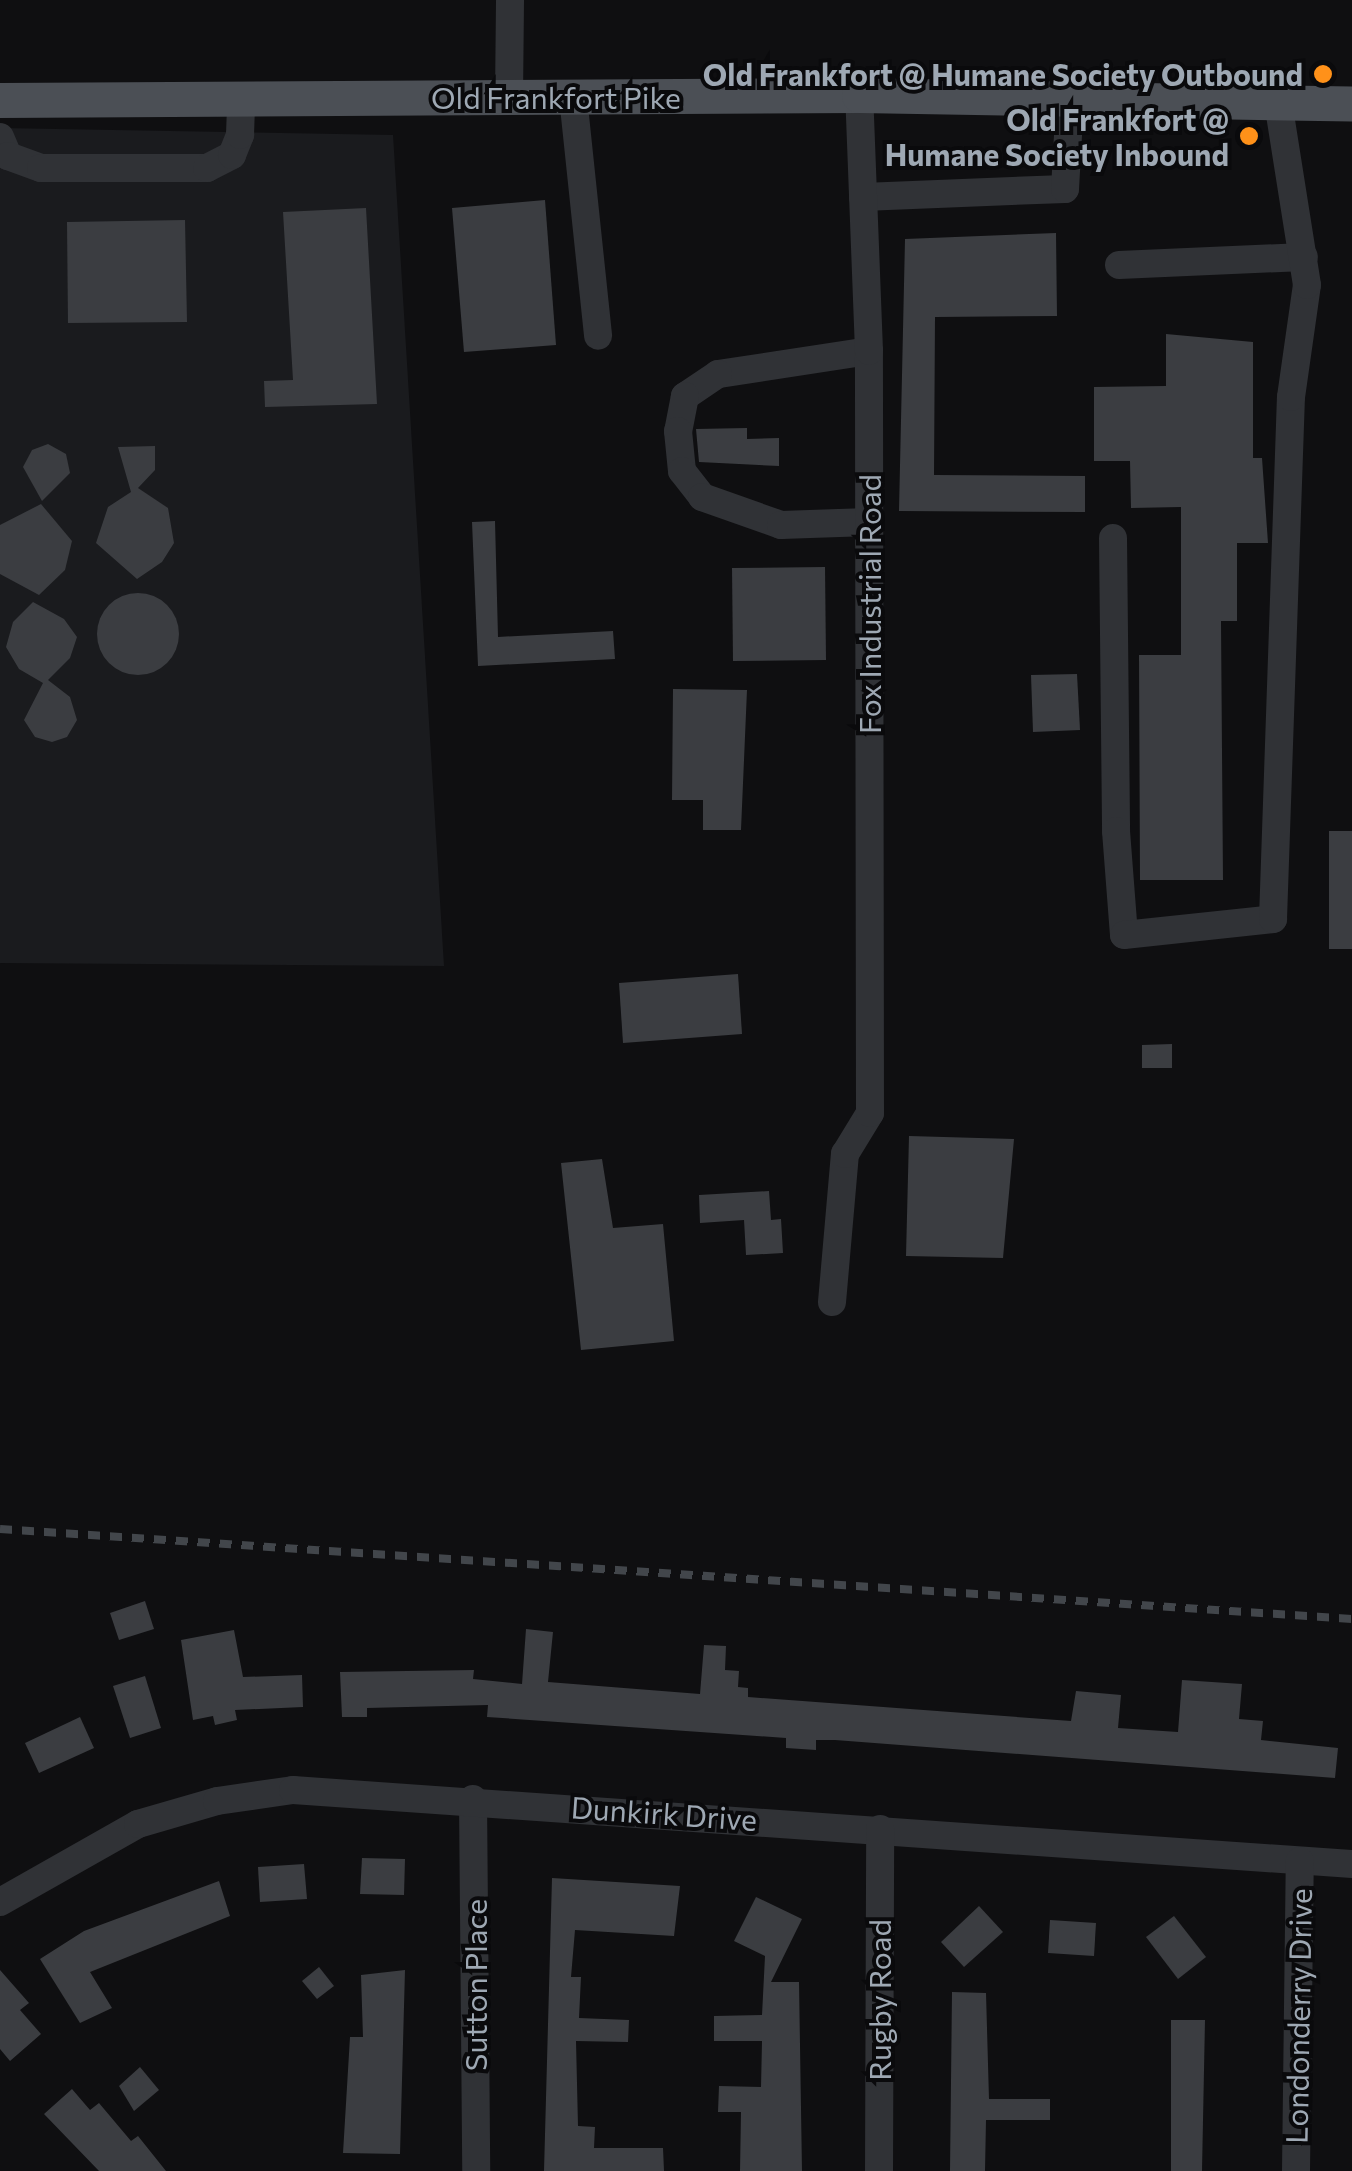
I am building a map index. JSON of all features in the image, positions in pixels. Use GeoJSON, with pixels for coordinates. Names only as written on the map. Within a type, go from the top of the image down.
{"type":"FeatureCollection","features":[{"type":"Feature","properties":{"kind":"main road","name":"Old Frankfort Pike"},"geometry":{"type":"LineString","coordinates":[[0,100],[858,95],[1352,104]]}},
{"type":"Feature","properties":{"kind":"street"},"geometry":{"type":"LineString","coordinates":[[509,97],[510,0]]}},
{"type":"Feature","properties":{"kind":"street","name":"Fox Industrial Road"},"geometry":{"type":"LineString","coordinates":[[832,1302],[845,1154],[870,1113],[868,351],[858,95]]}},
{"type":"Feature","properties":{"kind":"street"},"geometry":{"type":"LineString","coordinates":[[573,97],[598,336]]}},
{"type":"Feature","properties":{"kind":"street"},"geometry":{"type":"LineString","coordinates":[[0,137],[8,156],[41,168],[207,168],[232,154],[240,135],[241,98]]}},
{"type":"Feature","properties":{"kind":"street"},"geometry":{"type":"LineString","coordinates":[[862,197],[1065,189],[1070,100]]}},
{"type":"Feature","properties":{"kind":"street"},"geometry":{"type":"LineString","coordinates":[[1112,538],[1116,831],[1124,935],[1273,919],[1280,622],[1304,257],[1278,102]]}},
{"type":"Feature","properties":{"kind":"street"},"geometry":{"type":"LineString","coordinates":[[1119,265],[1272,264],[1304,257]]}},
{"type":"Feature","properties":{"kind":"street"},"geometry":{"type":"LineString","coordinates":[[868,351],[718,374],[685,396],[678,432],[682,471],[702,497],[736,513],[781,525],[869,522]]}},
{"type":"Feature","properties":{"kind":"street","name":"Dunkirk Drive"},"geometry":{"type":"LineString","coordinates":[[0,1902],[138,1824],[217,1802],[293,1790],[473,1799],[1352,1864]]}},
{"type":"Feature","properties":{"kind":"street","name":"Sutton Place"},"geometry":{"type":"LineString","coordinates":[[473,1799],[476,2171]]}},
{"type":"Feature","properties":{"kind":"street","name":"Rugby Road"},"geometry":{"type":"LineString","coordinates":[[879,2171],[880,1829]]}},
{"type":"Feature","properties":{"kind":"street","name":"Londonderry Drive"},"geometry":{"type":"LineString","coordinates":[[1296,2171],[1300,1861]]}},
{"type":"Feature","properties":{"kind":"shaded area"},"geometry":{"type":"Polygon","coordinates":[[[0,128],[393,135],[444,966],[0,963],[0,128]]]}},
{"type":"Feature","properties":{"kind":"building"},"geometry":{"type":"Polygon","coordinates":[[[545,200],[556,345],[464,352],[452,208],[545,200]]]}},
{"type":"Feature","properties":{"kind":"building"},"geometry":{"type":"Polygon","coordinates":[[[366,208],[377,404],[265,407],[264,381],[293,380],[283,212],[366,208]]]}},
{"type":"Feature","properties":{"kind":"building"},"geometry":{"type":"Polygon","coordinates":[[[185,220],[187,322],[68,323],[67,222],[185,220]]]}},
{"type":"Feature","properties":{"kind":"building"},"geometry":{"type":"Polygon","coordinates":[[[1056,233],[1057,316],[935,317],[934,475],[1085,476],[1085,512],[899,511],[905,239],[1056,233]]]}},
{"type":"Feature","properties":{"kind":"building"},"geometry":{"type":"Polygon","coordinates":[[[1166,334],[1253,342],[1253,458],[1262,458],[1268,543],[1237,543],[1237,621],[1221,621],[1223,880],[1140,880],[1139,655],[1181,655],[1181,507],[1131,508],[1130,461],[1094,461],[1094,387],[1166,386],[1166,334]]]}},
{"type":"Feature","properties":{"kind":"building"},"geometry":{"type":"Polygon","coordinates":[[[747,428],[747,439],[779,438],[779,466],[699,462],[696,429],[747,428]]]}},
{"type":"Feature","properties":{"kind":"building"},"geometry":{"type":"Polygon","coordinates":[[[48,444],[66,454],[70,473],[42,501],[23,467],[32,450],[48,444]]]}},
{"type":"Feature","properties":{"kind":"building"},"geometry":{"type":"Polygon","coordinates":[[[155,446],[155,470],[138,488],[168,508],[174,543],[162,562],[137,579],[96,543],[108,507],[131,492],[118,447],[155,446]]]}},
{"type":"Feature","properties":{"kind":"building"},"geometry":{"type":"Polygon","coordinates":[[[41,504],[72,541],[65,570],[39,595],[0,574],[0,525],[41,504]]]}},
{"type":"Feature","properties":{"kind":"building"},"geometry":{"type":"Polygon","coordinates":[[[495,521],[498,637],[613,631],[615,659],[478,666],[472,522],[495,521]]]}},
{"type":"Feature","properties":{"kind":"building"},"geometry":{"type":"Polygon","coordinates":[[[825,567],[826,660],[733,661],[732,568],[825,567]]]}},
{"type":"Feature","properties":{"kind":"building"},"geometry":{"type":"Polygon","coordinates":[[[130,593],[146,593],[172,611],[179,634],[176,650],[167,663],[146,675],[130,675],[104,657],[97,642],[97,626],[115,600],[130,593]]]}},
{"type":"Feature","properties":{"kind":"building"},"geometry":{"type":"Polygon","coordinates":[[[33,602],[64,619],[77,637],[70,658],[48,680],[70,697],[77,720],[67,737],[52,742],[35,737],[24,720],[43,683],[19,669],[6,647],[13,622],[33,602]]]}},
{"type":"Feature","properties":{"kind":"building"},"geometry":{"type":"Polygon","coordinates":[[[1077,674],[1080,730],[1033,732],[1031,675],[1077,674]]]}},
{"type":"Feature","properties":{"kind":"building"},"geometry":{"type":"Polygon","coordinates":[[[673,689],[747,690],[741,830],[703,830],[703,800],[672,800],[673,689]]]}},
{"type":"Feature","properties":{"kind":"building"},"geometry":{"type":"Polygon","coordinates":[[[1329,831],[1352,831],[1352,949],[1329,949],[1329,831]]]}},
{"type":"Feature","properties":{"kind":"building"},"geometry":{"type":"Polygon","coordinates":[[[738,974],[742,1034],[623,1043],[619,983],[738,974]]]}},
{"type":"Feature","properties":{"kind":"building"},"geometry":{"type":"Polygon","coordinates":[[[1172,1044],[1172,1068],[1142,1068],[1142,1045],[1172,1044]]]}},
{"type":"Feature","properties":{"kind":"building"},"geometry":{"type":"Polygon","coordinates":[[[909,1136],[1014,1139],[1003,1258],[906,1256],[909,1136]]]}},
{"type":"Feature","properties":{"kind":"building"},"geometry":{"type":"Polygon","coordinates":[[[602,1159],[613,1228],[663,1224],[674,1341],[581,1350],[561,1163],[602,1159]]]}},
{"type":"Feature","properties":{"kind":"building"},"geometry":{"type":"Polygon","coordinates":[[[769,1191],[771,1220],[781,1219],[783,1253],[746,1255],[744,1220],[700,1223],[699,1195],[769,1191]]]}},
{"type":"Feature","properties":{"kind":"building"},"geometry":{"type":"Polygon","coordinates":[[[145,1601],[154,1629],[119,1640],[110,1613],[145,1601]]]}},
{"type":"Feature","properties":{"kind":"building"},"geometry":{"type":"Polygon","coordinates":[[[526,1629],[553,1632],[548,1682],[700,1694],[704,1645],[726,1646],[725,1670],[739,1671],[738,1687],[748,1688],[748,1697],[1071,1721],[1076,1691],[1121,1695],[1118,1728],[1178,1732],[1182,1680],[1242,1684],[1239,1719],[1263,1721],[1261,1740],[1338,1748],[1335,1778],[835,1740],[816,1740],[816,1750],[786,1748],[786,1738],[487,1717],[488,1705],[367,1708],[367,1717],[342,1717],[340,1672],[474,1670],[473,1679],[522,1684],[526,1629]]]}},
{"type":"Feature","properties":{"kind":"building"},"geometry":{"type":"Polygon","coordinates":[[[234,1630],[243,1677],[302,1675],[303,1707],[235,1710],[237,1720],[215,1725],[213,1716],[193,1720],[181,1640],[234,1630]]]}},
{"type":"Feature","properties":{"kind":"building"},"geometry":{"type":"Polygon","coordinates":[[[145,1676],[161,1728],[130,1738],[113,1686],[145,1676]]]}},
{"type":"Feature","properties":{"kind":"building"},"geometry":{"type":"Polygon","coordinates":[[[80,1717],[94,1748],[39,1773],[25,1743],[80,1717]]]}},
{"type":"Feature","properties":{"kind":"building"},"geometry":{"type":"Polygon","coordinates":[[[362,1858],[405,1859],[404,1895],[360,1894],[362,1858]]]}},
{"type":"Feature","properties":{"kind":"building"},"geometry":{"type":"Polygon","coordinates":[[[304,1864],[307,1899],[260,1902],[258,1867],[304,1864]]]}},
{"type":"Feature","properties":{"kind":"building"},"geometry":{"type":"Polygon","coordinates":[[[552,1878],[680,1886],[674,1936],[575,1930],[571,1977],[581,1977],[579,2018],[629,2020],[628,2042],[576,2041],[578,2126],[595,2127],[594,2148],[663,2148],[664,2171],[544,2171],[552,1878]]]}},
{"type":"Feature","properties":{"kind":"building"},"geometry":{"type":"Polygon","coordinates":[[[219,1881],[230,1916],[90,1972],[112,2008],[80,2023],[40,1959],[84,1931],[219,1881]]]}},
{"type":"Feature","properties":{"kind":"building"},"geometry":{"type":"Polygon","coordinates":[[[756,1897],[802,1919],[771,1982],[799,1982],[802,2171],[740,2171],[741,2112],[718,2112],[719,2086],[761,2087],[762,2041],[714,2041],[714,2016],[762,2015],[765,1956],[734,1941],[756,1897]]]}},
{"type":"Feature","properties":{"kind":"building"},"geometry":{"type":"Polygon","coordinates":[[[979,1906],[1003,1932],[964,1967],[941,1942],[979,1906]]]}},
{"type":"Feature","properties":{"kind":"building"},"geometry":{"type":"Polygon","coordinates":[[[1174,1916],[1206,1957],[1178,1979],[1146,1937],[1174,1916]]]}},
{"type":"Feature","properties":{"kind":"building"},"geometry":{"type":"Polygon","coordinates":[[[1050,1920],[1096,1923],[1094,1956],[1048,1953],[1050,1920]]]}},
{"type":"Feature","properties":{"kind":"building"},"geometry":{"type":"Polygon","coordinates":[[[319,1967],[334,1986],[317,1999],[302,1981],[319,1967]]]}},
{"type":"Feature","properties":{"kind":"building"},"geometry":{"type":"Polygon","coordinates":[[[0,1970],[29,2003],[20,2010],[41,2034],[10,2061],[0,2049],[0,1970]]]}},
{"type":"Feature","properties":{"kind":"building"},"geometry":{"type":"Polygon","coordinates":[[[405,1970],[400,2154],[343,2153],[350,2037],[363,2037],[361,1975],[405,1970]]]}},
{"type":"Feature","properties":{"kind":"building"},"geometry":{"type":"Polygon","coordinates":[[[952,1992],[986,1993],[989,2099],[1050,2099],[1050,2120],[986,2120],[985,2171],[950,2171],[952,1992]]]}},
{"type":"Feature","properties":{"kind":"building"},"geometry":{"type":"Polygon","coordinates":[[[1171,2020],[1205,2020],[1202,2171],[1171,2171],[1171,2020]]]}},
{"type":"Feature","properties":{"kind":"building"},"geometry":{"type":"Polygon","coordinates":[[[140,2067],[159,2090],[134,2111],[119,2086],[140,2067]]]}},
{"type":"Feature","properties":{"kind":"building"},"geometry":{"type":"Polygon","coordinates":[[[72,2089],[90,2110],[99,2103],[131,2141],[138,2136],[166,2171],[99,2171],[44,2114],[72,2089]]]}},
{"type":"Feature","properties":{"kind":"railway"},"geometry":{"type":"LineString","coordinates":[[0,1529],[1352,1619]]}},
{"type":"Feature","properties":{"kind":"place","name":"Old Frankfort @ Humane Society Outbound"},"geometry":{"type":"Point","coordinates":[1323,74]}},
{"type":"Feature","properties":{"kind":"place","name":"Old Frankfort @ Humane Society Inbound"},"geometry":{"type":"Point","coordinates":[1249,136]}}]}
